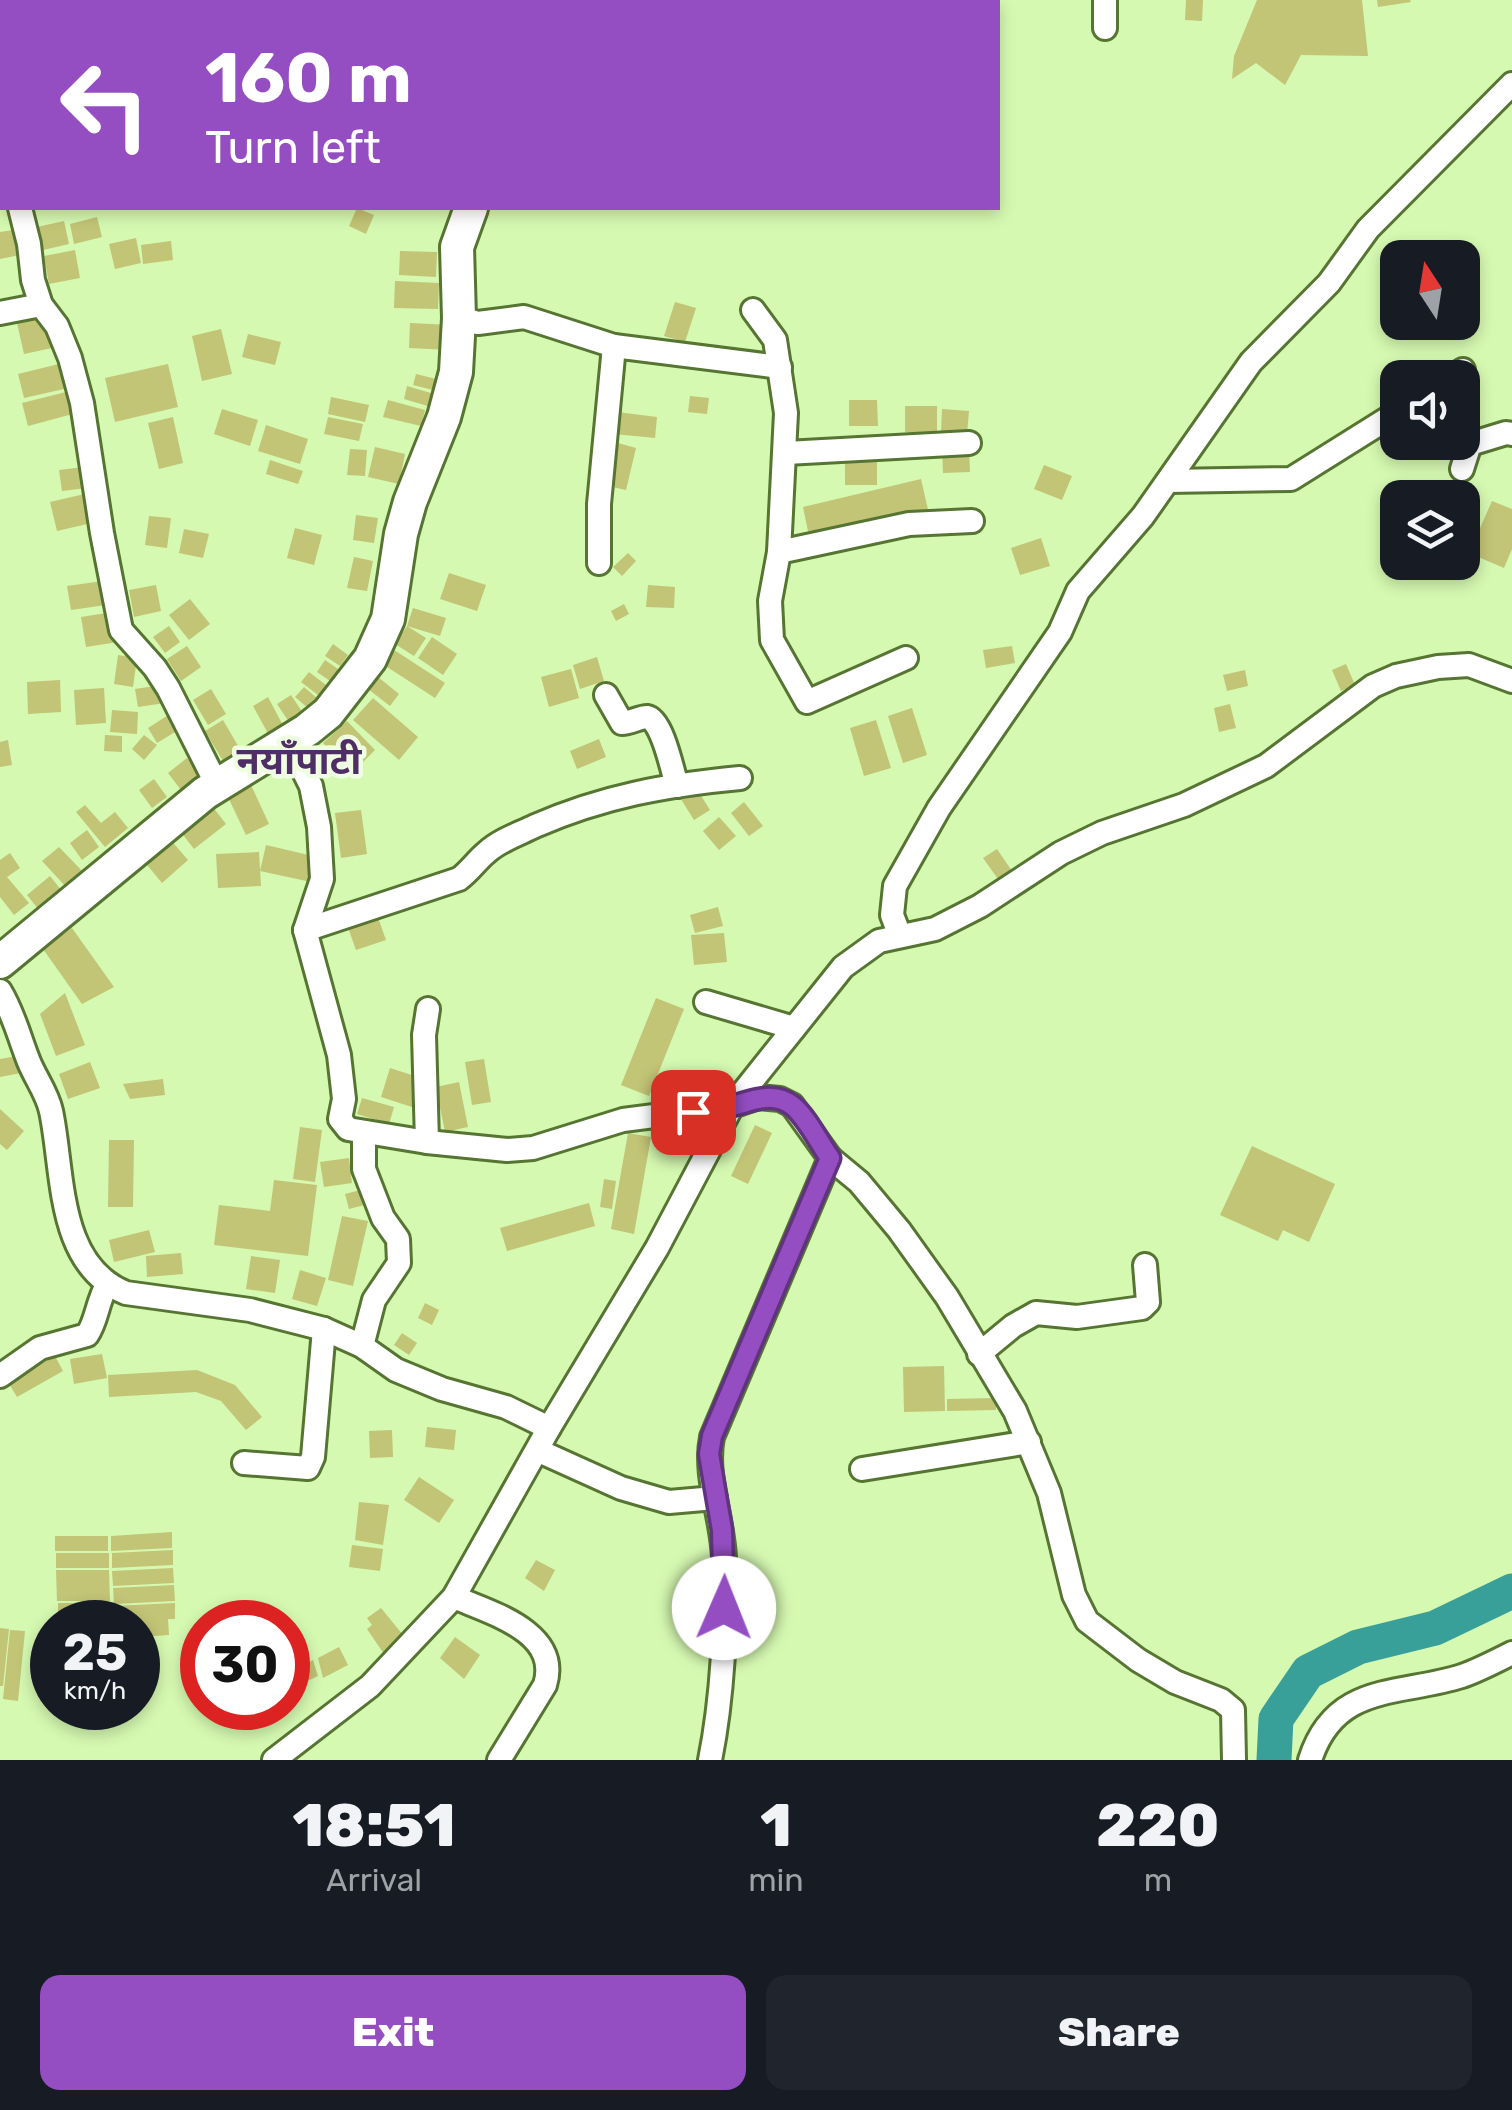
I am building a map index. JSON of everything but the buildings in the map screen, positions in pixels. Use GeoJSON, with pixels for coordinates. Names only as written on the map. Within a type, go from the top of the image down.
{"type":"FeatureCollection","features":[{"type":"Feature","properties":{"kind":"main road"},"geometry":{"type":"LineString","coordinates":[[0,962],[218,784],[328,713],[349,689],[380,640],[394,595],[401,534],[410,502],[444,417],[456,372],[457,247],[470,210]]}},
{"type":"Feature","properties":{"kind":"street"},"geometry":{"type":"LineString","coordinates":[[210,0],[234,0]]}},
{"type":"Feature","properties":{"kind":"street"},"geometry":{"type":"LineString","coordinates":[[1105,0],[1105,28]]}},
{"type":"Feature","properties":{"kind":"street"},"geometry":{"type":"LineString","coordinates":[[900,936],[892,916],[895,886],[940,808],[1060,632],[1078,591],[1168,482],[1251,362],[1329,283],[1368,229],[1512,84]]}},
{"type":"Feature","properties":{"kind":"street"},"geometry":{"type":"LineString","coordinates":[[21,210],[30,244],[32,280],[41,306],[57,326],[82,403],[121,630],[168,688],[218,784]]}},
{"type":"Feature","properties":{"kind":"street"},"geometry":{"type":"LineString","coordinates":[[0,313],[41,306]]}},
{"type":"Feature","properties":{"kind":"street"},"geometry":{"type":"LineString","coordinates":[[753,310],[775,340],[786,414],[779,552],[770,601],[772,640],[807,702],[906,658]]}},
{"type":"Feature","properties":{"kind":"street"},"geometry":{"type":"LineString","coordinates":[[459,318],[478,323],[524,317],[614,346],[780,367]]}},
{"type":"Feature","properties":{"kind":"street"},"geometry":{"type":"LineString","coordinates":[[599,563],[598,504],[614,346]]}},
{"type":"Feature","properties":{"kind":"street"},"geometry":{"type":"LineString","coordinates":[[1168,482],[1291,480],[1380,423]]}},
{"type":"Feature","properties":{"kind":"street"},"geometry":{"type":"LineString","coordinates":[[1462,469],[1470,444],[1506,432],[1512,434]]}},
{"type":"Feature","properties":{"kind":"street"},"geometry":{"type":"LineString","coordinates":[[786,454],[969,443]]}},
{"type":"Feature","properties":{"kind":"street"},"geometry":{"type":"LineString","coordinates":[[779,552],[908,524],[972,521]]}},
{"type":"Feature","properties":{"kind":"street"},"geometry":{"type":"LineString","coordinates":[[274,1760],[370,1686],[454,1598],[549,1428],[657,1248],[732,1106],[843,967],[879,941],[936,929],[980,906],[1062,852],[1184,805],[1266,766],[1374,686],[1396,676],[1438,667],[1469,666],[1512,681]]}},
{"type":"Feature","properties":{"kind":"street"},"geometry":{"type":"LineString","coordinates":[[606,696],[622,723],[646,717],[654,720],[677,786]]}},
{"type":"Feature","properties":{"kind":"street"},"geometry":{"type":"LineString","coordinates":[[288,740],[311,786],[319,826],[322,879],[305,930],[339,1055],[344,1099],[340,1119],[348,1129],[507,1150],[533,1148],[623,1120],[732,1106],[758,1097],[780,1099],[792,1105],[830,1158],[858,1182],[899,1230],[947,1297],[1015,1411],[1049,1494],[1074,1594],[1087,1621],[1138,1660],[1175,1682],[1222,1700],[1233,1710],[1234,1760]]}},
{"type":"Feature","properties":{"kind":"street"},"geometry":{"type":"LineString","coordinates":[[305,930],[459,880],[486,852],[568,812],[624,794],[740,778]]}},
{"type":"Feature","properties":{"kind":"street"},"geometry":{"type":"LineString","coordinates":[[0,991],[14,1013],[30,1063],[46,1093],[65,1206],[75,1238],[107,1285],[126,1292],[250,1310],[324,1329],[362,1346],[396,1370],[442,1389],[506,1407],[549,1428]]}},
{"type":"Feature","properties":{"kind":"street"},"geometry":{"type":"LineString","coordinates":[[706,1002],[794,1028]]}},
{"type":"Feature","properties":{"kind":"street"},"geometry":{"type":"LineString","coordinates":[[427,1142],[424,1035],[428,1009]]}},
{"type":"Feature","properties":{"kind":"street"},"geometry":{"type":"LineString","coordinates":[[362,1346],[374,1300],[399,1263],[398,1239],[382,1218],[364,1169],[364,1134]]}},
{"type":"Feature","properties":{"kind":"street"},"geometry":{"type":"LineString","coordinates":[[710,1760],[718,1701],[725,1561],[709,1454],[712,1436],[830,1158]]}},
{"type":"Feature","properties":{"kind":"street"},"geometry":{"type":"LineString","coordinates":[[979,1354],[1036,1313],[1076,1317],[1142,1308],[1148,1302],[1145,1265]]}},
{"type":"Feature","properties":{"kind":"street"},"geometry":{"type":"LineString","coordinates":[[0,1376],[40,1348],[87,1335],[107,1285]]}},
{"type":"Feature","properties":{"kind":"street"},"geometry":{"type":"LineString","coordinates":[[244,1463],[308,1468],[313,1457],[324,1329]]}},
{"type":"Feature","properties":{"kind":"street"},"geometry":{"type":"LineString","coordinates":[[862,1469],[1029,1442]]}},
{"type":"Feature","properties":{"kind":"street"},"geometry":{"type":"LineString","coordinates":[[538,1451],[621,1488],[669,1502],[715,1498]]}},
{"type":"Feature","properties":{"kind":"street"},"geometry":{"type":"LineString","coordinates":[[454,1598],[509,1621],[531,1636],[547,1660],[545,1685],[499,1760]]}},
{"type":"Feature","properties":{"kind":"street"},"geometry":{"type":"LineString","coordinates":[[1310,1760],[1318,1734],[1362,1697],[1462,1676],[1512,1653]]}},
{"type":"Feature","properties":{"kind":"waterway"},"geometry":{"type":"LineString","coordinates":[[1274,1760],[1276,1719],[1308,1672],[1358,1647],[1435,1628],[1512,1591]]}},
{"type":"Feature","properties":{"kind":"district","name":"नयाँपाटी"},"geometry":{"type":"Point","coordinates":[299,761]}},
{"type":"Feature","properties":{"kind":"route"},"geometry":{"type":"LineString","coordinates":[[693,1112],[758,1097],[780,1099],[792,1105],[804,1119],[830,1158],[712,1436],[709,1454],[725,1561],[724,1608]]}}]}
